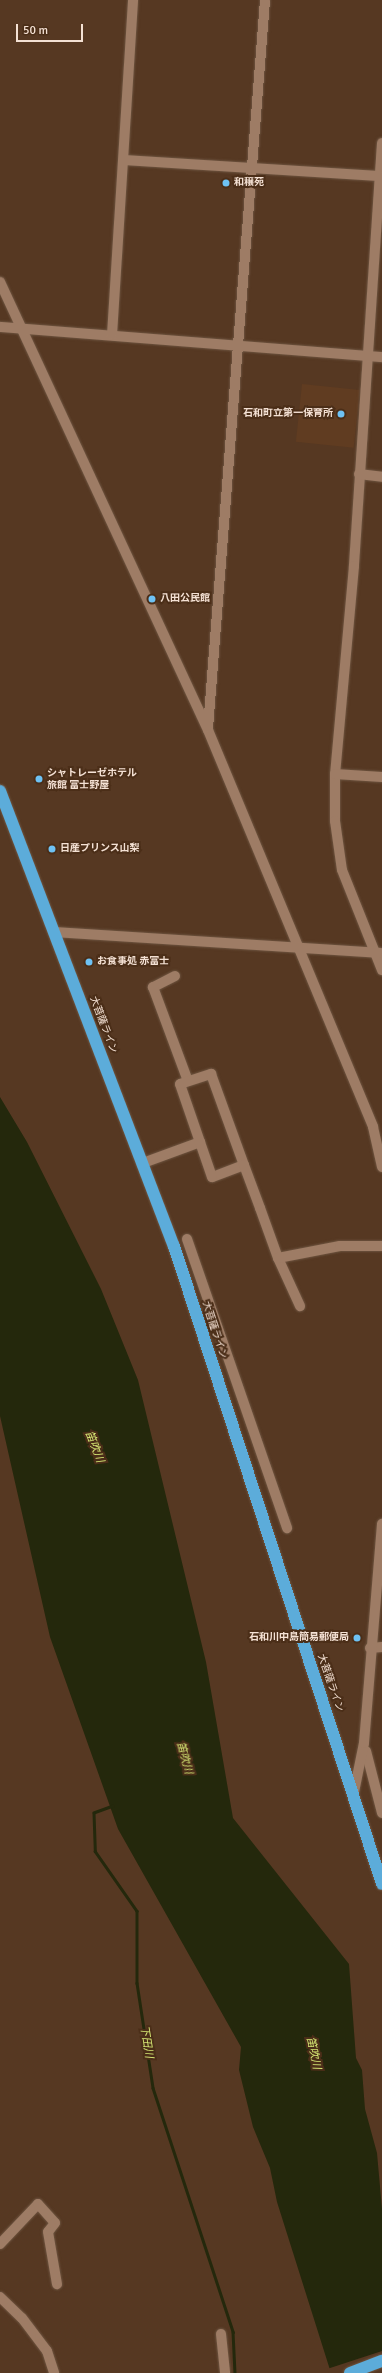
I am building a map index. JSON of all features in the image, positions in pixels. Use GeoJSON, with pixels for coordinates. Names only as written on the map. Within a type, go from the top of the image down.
{"type":"FeatureCollection","features":[{"type":"Feature","properties":{"kind":"highway","name":"大菩薩ライン"},"geometry":{"type":"LineString","coordinates":[[0,791],[143,1163],[200,1326],[354,1792],[382,1884]]}},
{"type":"Feature","properties":{"kind":"highway"},"geometry":{"type":"LineString","coordinates":[[350,2373],[382,2361]]}},
{"type":"Feature","properties":{"kind":"street"},"geometry":{"type":"LineString","coordinates":[[112,335],[125,160],[133,0]]}},
{"type":"Feature","properties":{"kind":"street"},"geometry":{"type":"LineString","coordinates":[[208,730],[265,0]]}},
{"type":"Feature","properties":{"kind":"street"},"geometry":{"type":"LineString","coordinates":[[382,143],[381,176],[366,355],[359,474],[335,774],[335,821],[342,870],[379,953],[382,970]]}},
{"type":"Feature","properties":{"kind":"street"},"geometry":{"type":"LineString","coordinates":[[125,160],[381,176]]}},
{"type":"Feature","properties":{"kind":"street"},"geometry":{"type":"LineString","coordinates":[[0,282],[208,730],[373,1127],[382,1167]]}},
{"type":"Feature","properties":{"kind":"street"},"geometry":{"type":"LineString","coordinates":[[0,327],[382,357]]}},
{"type":"Feature","properties":{"kind":"street"},"geometry":{"type":"LineString","coordinates":[[359,474],[382,477]]}},
{"type":"Feature","properties":{"kind":"street"},"geometry":{"type":"LineString","coordinates":[[335,774],[382,777]]}},
{"type":"Feature","properties":{"kind":"street"},"geometry":{"type":"LineString","coordinates":[[55,932],[379,953]]}},
{"type":"Feature","properties":{"kind":"street"},"geometry":{"type":"LineString","coordinates":[[175,976],[153,987],[188,1081]]}},
{"type":"Feature","properties":{"kind":"street"},"geometry":{"type":"LineString","coordinates":[[244,1165],[212,1177],[180,1084],[211,1074],[278,1258],[300,1306]]}},
{"type":"Feature","properties":{"kind":"street"},"geometry":{"type":"LineString","coordinates":[[143,1163],[200,1142]]}},
{"type":"Feature","properties":{"kind":"street"},"geometry":{"type":"LineString","coordinates":[[187,1239],[287,1528]]}},
{"type":"Feature","properties":{"kind":"street"},"geometry":{"type":"LineString","coordinates":[[278,1258],[340,1246],[382,1246]]}},
{"type":"Feature","properties":{"kind":"street"},"geometry":{"type":"LineString","coordinates":[[200,1326],[216,1323]]}},
{"type":"Feature","properties":{"kind":"street"},"geometry":{"type":"LineString","coordinates":[[354,1792],[364,1743],[370,1648],[382,1524]]}},
{"type":"Feature","properties":{"kind":"street"},"geometry":{"type":"LineString","coordinates":[[370,1648],[382,1647]]}},
{"type":"Feature","properties":{"kind":"street"},"geometry":{"type":"LineString","coordinates":[[364,1743],[382,1813]]}},
{"type":"Feature","properties":{"kind":"street"},"geometry":{"type":"LineString","coordinates":[[0,2244],[38,2204],[55,2223],[48,2232],[57,2284]]}},
{"type":"Feature","properties":{"kind":"street"},"geometry":{"type":"LineString","coordinates":[[0,2297],[22,2318],[47,2351],[54,2373]]}},
{"type":"Feature","properties":{"kind":"street"},"geometry":{"type":"LineString","coordinates":[[221,2334],[225,2373]]}},
{"type":"Feature","properties":{"kind":"shaded area"},"geometry":{"type":"Polygon","coordinates":[[[302,384],[360,390],[354,448],[296,442],[302,384]]]}},
{"type":"Feature","properties":{"kind":"water","name":"笛吹川"},"geometry":{"type":"Polygon","coordinates":[[[0,1097],[27,1142],[101,1289],[138,1380],[206,1662],[233,1818],[349,1964],[356,2058],[362,2070],[365,2109],[377,2153],[382,2209],[382,2373],[331,2373],[277,2202],[270,2168],[253,2127],[239,2070],[241,2047],[118,1829],[50,1637],[0,1416],[0,1097]]]}},
{"type":"Feature","properties":{"kind":"pier"},"geometry":{"type":"Polygon","coordinates":[[[382,2351],[382,2373],[329,2373],[327,2369],[382,2351]]]}},
{"type":"Feature","properties":{"kind":"waterway","name":"下田川"},"geometry":{"type":"LineString","coordinates":[[113,1806],[94,1813],[95,1851],[137,1911],[137,1983],[153,2088],[233,2332],[235,2373]]}},
{"type":"Feature","properties":{"kind":"place","name":"和穣苑"},"geometry":{"type":"Point","coordinates":[226,183]}},
{"type":"Feature","properties":{"kind":"place","name":"石和町立第一保育所"},"geometry":{"type":"Point","coordinates":[341,414]}},
{"type":"Feature","properties":{"kind":"place","name":"八田公民館"},"geometry":{"type":"Point","coordinates":[152,599]}},
{"type":"Feature","properties":{"kind":"place","name":"シャトレーゼホテル 旅館 富士野屋"},"geometry":{"type":"Point","coordinates":[39,779]}},
{"type":"Feature","properties":{"kind":"place","name":"日産プリンス山梨"},"geometry":{"type":"Point","coordinates":[52,849]}},
{"type":"Feature","properties":{"kind":"place","name":"お食事処 赤富士"},"geometry":{"type":"Point","coordinates":[89,962]}},
{"type":"Feature","properties":{"kind":"place","name":"石和川中島簡易郵便局"},"geometry":{"type":"Point","coordinates":[357,1638]}}]}
